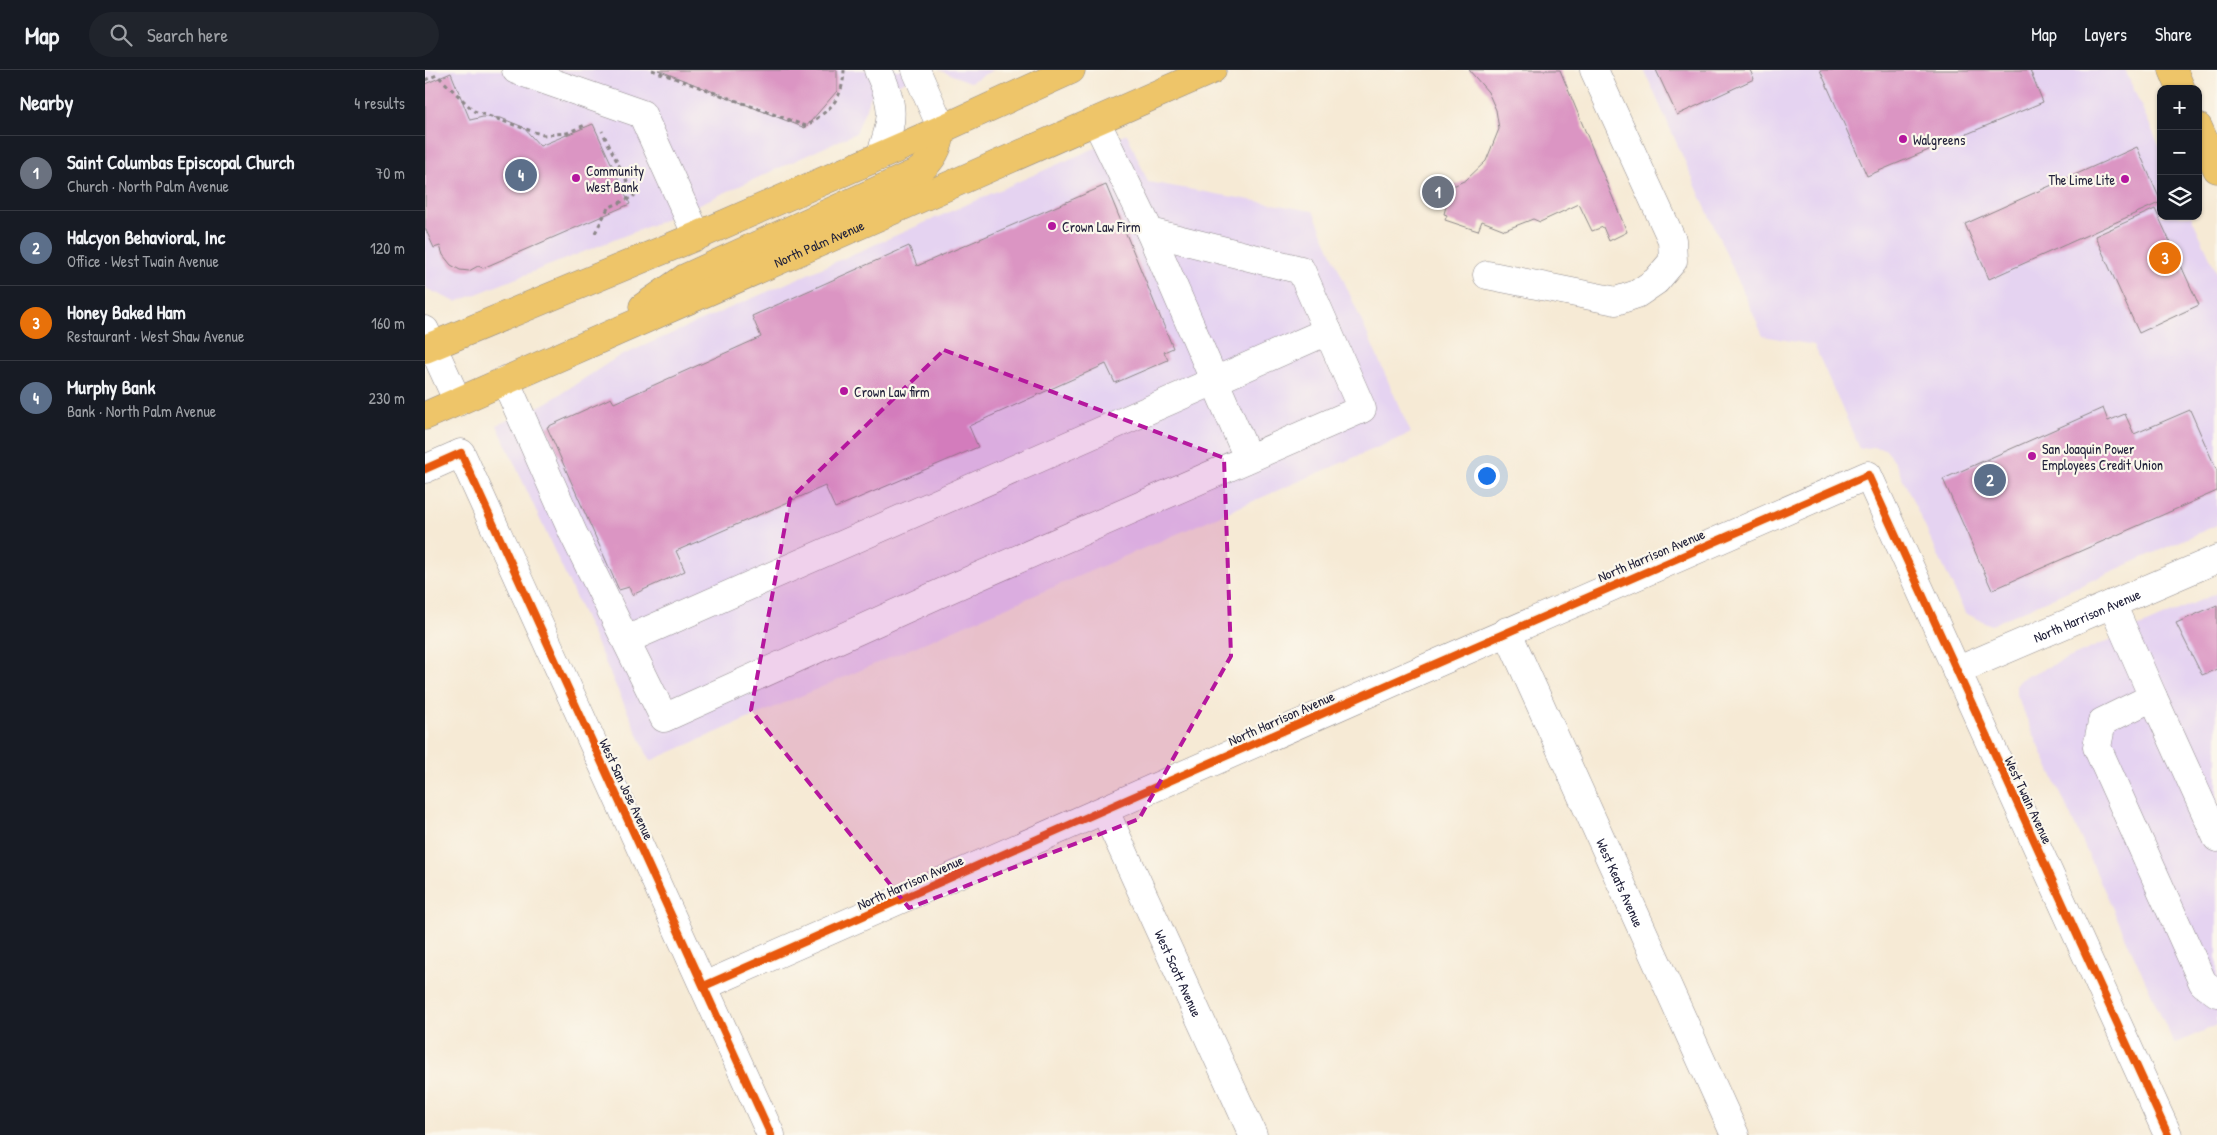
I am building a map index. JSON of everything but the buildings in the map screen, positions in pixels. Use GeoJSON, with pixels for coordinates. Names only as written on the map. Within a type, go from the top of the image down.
{"type":"FeatureCollection","features":[{"type":"Feature","properties":{"kind":"main road"},"geometry":{"type":"LineString","coordinates":[[427,342],[697,236],[942,129],[1071,70]]}},
{"type":"Feature","properties":{"kind":"main road","name":"North Palm Avenue"},"geometry":{"type":"LineString","coordinates":[[425,416],[1212,70]]}},
{"type":"Feature","properties":{"kind":"main road"},"geometry":{"type":"LineString","coordinates":[[2173,70],[2179,85]]}},
{"type":"Feature","properties":{"kind":"main road"},"geometry":{"type":"LineString","coordinates":[[591,343],[685,278],[918,172],[930,163],[939,147],[942,129]]}},
{"type":"Feature","properties":{"kind":"main road"},"geometry":{"type":"LineString","coordinates":[[2199,130],[2217,168]]}},
{"type":"Feature","properties":{"kind":"street"},"geometry":{"type":"LineString","coordinates":[[516,70],[642,114],[697,236]]}},
{"type":"Feature","properties":{"kind":"street"},"geometry":{"type":"LineString","coordinates":[[878,70],[889,93],[892,114],[880,156]]}},
{"type":"Feature","properties":{"kind":"street"},"geometry":{"type":"LineString","coordinates":[[916,70],[942,129]]}},
{"type":"Feature","properties":{"kind":"street"},"geometry":{"type":"LineString","coordinates":[[1487,275],[1616,301],[1637,294],[1656,281],[1673,261],[1672,240],[1594,70]]}},
{"type":"Feature","properties":{"kind":"street"},"geometry":{"type":"LineString","coordinates":[[1096,121],[1150,232],[1248,458]]}},
{"type":"Feature","properties":{"kind":"street"},"geometry":{"type":"LineString","coordinates":[[505,380],[573,533],[664,718],[1362,409],[1301,270],[1150,232]]}},
{"type":"Feature","properties":{"kind":"street"},"geometry":{"type":"LineString","coordinates":[[626,640],[1328,331]]}},
{"type":"Feature","properties":{"kind":"street"},"geometry":{"type":"LineString","coordinates":[[427,342],[458,402]]}},
{"type":"Feature","properties":{"kind":"street","name":"West San Jose Avenue"},"geometry":{"type":"LineString","coordinates":[[425,469],[461,453],[771,1135]]}},
{"type":"Feature","properties":{"kind":"street","name":"North Harrison Avenue"},"geometry":{"type":"LineString","coordinates":[[704,986],[1105,811],[1507,631],[1868,476]]}},
{"type":"Feature","properties":{"kind":"street","name":"West Twain Avenue"},"geometry":{"type":"LineString","coordinates":[[1868,476],[2168,1135]]}},
{"type":"Feature","properties":{"kind":"street","name":"North Harrison Avenue"},"geometry":{"type":"LineString","coordinates":[[1956,671],[2217,559]]}},
{"type":"Feature","properties":{"kind":"street"},"geometry":{"type":"LineString","coordinates":[[2113,604],[2217,838]]}},
{"type":"Feature","properties":{"kind":"street","name":"West Keats Avenue"},"geometry":{"type":"LineString","coordinates":[[1507,631],[1735,1135]]}},
{"type":"Feature","properties":{"kind":"street"},"geometry":{"type":"LineString","coordinates":[[2153,697],[2102,722],[2097,747],[2203,983],[2217,993]]}},
{"type":"Feature","properties":{"kind":"street","name":"West Scott Avenue"},"geometry":{"type":"LineString","coordinates":[[1105,811],[1253,1135]]}},
{"type":"Feature","properties":{"kind":"path"},"geometry":{"type":"LineString","coordinates":[[652,70],[806,126],[827,112],[841,93],[844,70]]}},
{"type":"Feature","properties":{"kind":"path"},"geometry":{"type":"LineString","coordinates":[[425,80],[437,75],[474,111],[543,135],[567,133],[592,121]]}},
{"type":"Feature","properties":{"kind":"path"},"geometry":{"type":"LineString","coordinates":[[595,233],[608,208],[634,196],[598,122]]}},
{"type":"Feature","properties":{"kind":"highlighted area"},"geometry":{"type":"Polygon","coordinates":[[[944,350],[1224,458],[1231,656],[1139,819],[909,908],[751,710],[790,499],[944,350]]]}},
{"type":"Feature","properties":{"kind":"shaded area"},"geometry":{"type":"Polygon","coordinates":[[[425,70],[931,70],[871,96],[856,133],[662,221],[456,302],[427,289],[425,285],[425,70]]]}},
{"type":"Feature","properties":{"kind":"shaded area"},"geometry":{"type":"Polygon","coordinates":[[[939,70],[993,70],[970,82],[939,70]]]}},
{"type":"Feature","properties":{"kind":"shaded area"},"geometry":{"type":"Polygon","coordinates":[[[1644,70],[2125,70],[2157,141],[2157,220],[2193,220],[2217,273],[2217,525],[1991,625],[1965,613],[1894,460],[1885,449],[1873,447],[1860,449],[1814,345],[1763,336],[1644,70]]]}},
{"type":"Feature","properties":{"kind":"shaded area"},"geometry":{"type":"Polygon","coordinates":[[[1127,134],[1148,182],[1313,211],[1411,433],[650,761],[497,425],[548,402],[616,358],[1127,134]]]}},
{"type":"Feature","properties":{"kind":"shaded area"},"geometry":{"type":"Polygon","coordinates":[[[2217,593],[2217,1025],[2174,1044],[2016,695],[2016,685],[2023,678],[2217,593]]]}},
{"type":"Feature","properties":{"kind":"cycle path"},"geometry":{"type":"LineString","coordinates":[[425,469],[461,453],[771,1135]]}},
{"type":"Feature","properties":{"kind":"cycle path"},"geometry":{"type":"LineString","coordinates":[[704,986],[1868,475],[2168,1135]]}},
{"type":"Feature","properties":{"kind":"place","name":"Walgreens"},"geometry":{"type":"Point","coordinates":[1903,139]}},
{"type":"Feature","properties":{"kind":"place","name":"Murphy Bank"},"geometry":{"type":"Point","coordinates":[521,175]}},
{"type":"Feature","properties":{"kind":"place","name":"Community West Bank"},"geometry":{"type":"Point","coordinates":[576,178]}},
{"type":"Feature","properties":{"kind":"place","name":"The Lime Lite"},"geometry":{"type":"Point","coordinates":[2125,179]}},
{"type":"Feature","properties":{"kind":"place","name":"Saint Columbas Episcopal Church"},"geometry":{"type":"Point","coordinates":[1438,192]}},
{"type":"Feature","properties":{"kind":"place","name":"Crown Law Firm"},"geometry":{"type":"Point","coordinates":[1052,226]}},
{"type":"Feature","properties":{"kind":"place","name":"Honey Baked Ham"},"geometry":{"type":"Point","coordinates":[2165,258]}},
{"type":"Feature","properties":{"kind":"place","name":"Crown Law firm"},"geometry":{"type":"Point","coordinates":[844,391]}},
{"type":"Feature","properties":{"kind":"place","name":"San Joaquin Power Employees Credit Union"},"geometry":{"type":"Point","coordinates":[2032,456]}},
{"type":"Feature","properties":{"kind":"place","name":"Halcyon Behavioral, Inc"},"geometry":{"type":"Point","coordinates":[1990,480]}}]}
